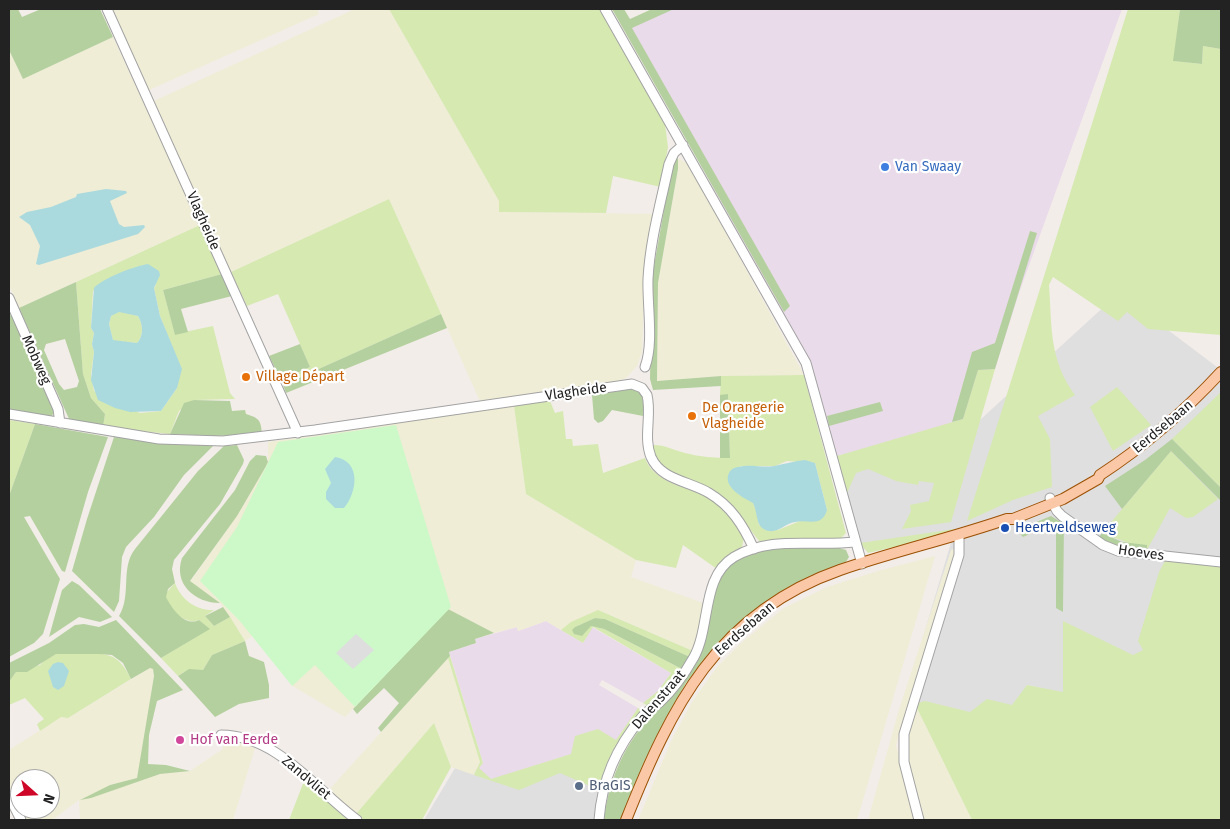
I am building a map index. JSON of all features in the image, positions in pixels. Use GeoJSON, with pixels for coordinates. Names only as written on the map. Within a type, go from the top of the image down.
{"type":"FeatureCollection","features":[{"type":"Feature","properties":{"kind":"main road","name":"Eerdsebaan"},"geometry":{"type":"LineString","coordinates":[[626,820],[667,725],[683,697],[712,658],[753,619],[781,598],[809,583],[862,564],[958,536],[1051,501],[1096,474],[1100,475],[1151,440],[1187,409],[1221,372]]}},
{"type":"Feature","properties":{"kind":"street","name":"Vlagheide"},"geometry":{"type":"LineString","coordinates":[[107,9],[298,433]]}},
{"type":"Feature","properties":{"kind":"street"},"geometry":{"type":"LineString","coordinates":[[605,9],[806,363],[854,542],[862,564]]}},
{"type":"Feature","properties":{"kind":"street"},"geometry":{"type":"LineString","coordinates":[[645,368],[648,354],[648,280],[652,245],[669,164],[674,153],[683,145]]}},
{"type":"Feature","properties":{"kind":"street","name":"Mobweg"},"geometry":{"type":"LineString","coordinates":[[9,298],[58,409],[60,422]]}},
{"type":"Feature","properties":{"kind":"street","name":"Vlagheide"},"geometry":{"type":"LineString","coordinates":[[9,414],[188,442],[223,441],[298,433],[634,385],[642,388],[647,395],[649,449],[658,468],[667,475],[700,488],[719,499],[738,518],[754,549]]}},
{"type":"Feature","properties":{"kind":"street","name":"Hoeves"},"geometry":{"type":"LineString","coordinates":[[1051,501],[1062,516],[1114,550],[1221,562]]}},
{"type":"Feature","properties":{"kind":"street"},"geometry":{"type":"LineString","coordinates":[[919,820],[904,762],[904,734],[959,555],[958,536]]}},
{"type":"Feature","properties":{"kind":"street","name":"Dalenstraat"},"geometry":{"type":"LineString","coordinates":[[599,820],[604,786],[619,749],[643,716],[674,688],[699,648],[717,576],[728,562],[754,549],[791,542],[838,544],[854,542]]}},
{"type":"Feature","properties":{"kind":"street","name":"Zandvliet"},"geometry":{"type":"LineString","coordinates":[[221,735],[249,741],[277,754],[357,820]]}},
{"type":"Feature","properties":{"kind":"street"},"geometry":{"type":"LineString","coordinates":[[9,796],[21,820]]}},
{"type":"Feature","properties":{"kind":"shaded area"},"geometry":{"type":"Polygon","coordinates":[[[112,9],[317,9],[319,14],[149,90],[112,9]]]}},
{"type":"Feature","properties":{"kind":"shaded area"},"geometry":{"type":"Polygon","coordinates":[[[355,9],[389,9],[499,201],[499,212],[657,214],[644,294],[642,352],[637,366],[626,378],[610,384],[480,401],[389,199],[231,272],[154,101],[355,9]]]}},
{"type":"Feature","properties":{"kind":"shaded area","name":"Van Swaay"},"geometry":{"type":"Polygon","coordinates":[[[664,9],[1122,9],[1019,293],[995,369],[992,369],[970,429],[834,456],[812,368],[624,26],[664,9]]]}},
{"type":"Feature","properties":{"kind":"shaded area"},"geometry":{"type":"Polygon","coordinates":[[[113,37],[200,225],[19,308],[9,285],[9,50],[23,79],[113,37]]]}},
{"type":"Feature","properties":{"kind":"shaded area"},"geometry":{"type":"Polygon","coordinates":[[[678,158],[688,164],[804,375],[721,376],[657,381],[658,283],[678,169],[678,158]]]}},
{"type":"Feature","properties":{"kind":"shaded area"},"geometry":{"type":"Polygon","coordinates":[[[1119,293],[1221,370],[1221,685],[1064,693],[1027,685],[1008,725],[904,701],[955,529],[862,550],[834,456],[970,429],[1119,293]]]}},
{"type":"Feature","properties":{"kind":"shaded area"},"geometry":{"type":"Polygon","coordinates":[[[514,406],[526,494],[636,560],[631,577],[703,603],[702,617],[693,651],[603,612],[561,630],[546,621],[518,631],[517,627],[494,633],[448,609],[345,717],[291,685],[313,666],[254,635],[245,641],[220,603],[190,582],[237,516],[268,462],[268,442],[514,406]]]}},
{"type":"Feature","properties":{"kind":"shaded area"},"geometry":{"type":"Polygon","coordinates":[[[957,548],[896,745],[916,820],[868,820],[898,713],[951,550],[957,548]]]}},
{"type":"Feature","properties":{"kind":"shaded area"},"geometry":{"type":"Polygon","coordinates":[[[935,556],[857,820],[638,820],[672,739],[692,702],[718,666],[741,643],[784,608],[827,587],[935,556]]]}},
{"type":"Feature","properties":{"kind":"shaded area"},"geometry":{"type":"Polygon","coordinates":[[[546,621],[583,643],[592,627],[671,673],[658,691],[643,703],[602,680],[599,685],[638,708],[616,741],[491,779],[478,768],[483,763],[449,652],[476,643],[475,639],[517,627],[518,631],[546,621]]]}},
{"type":"Feature","properties":{"kind":"shaded area"},"geometry":{"type":"Polygon","coordinates":[[[356,634],[374,650],[353,669],[336,653],[356,634]]]}},
{"type":"Feature","properties":{"kind":"shaded area"},"geometry":{"type":"Polygon","coordinates":[[[448,658],[480,762],[474,775],[451,767],[434,723],[356,814],[328,791],[448,658]]]}},
{"type":"Feature","properties":{"kind":"shaded area"},"geometry":{"type":"Polygon","coordinates":[[[150,668],[153,669],[154,676],[137,778],[110,785],[114,789],[160,774],[190,771],[223,749],[224,740],[239,742],[255,748],[233,820],[80,820],[79,800],[60,814],[60,769],[10,769],[10,789],[9,750],[61,717],[68,718],[150,668]]]}},
{"type":"Feature","properties":{"kind":"shaded area"},"geometry":{"type":"Polygon","coordinates":[[[915,704],[972,820],[922,820],[909,770],[906,742],[915,704]]]}},
{"type":"Feature","properties":{"kind":"shaded area"},"geometry":{"type":"Polygon","coordinates":[[[455,768],[562,770],[612,788],[607,820],[424,820],[455,768]]]}},
{"type":"Feature","properties":{"kind":"shaded area"},"geometry":{"type":"Polygon","coordinates":[[[25,819],[53,819],[52,820],[25,819]]]}},
{"type":"Feature","properties":{"kind":"green space"},"geometry":{"type":"Polygon","coordinates":[[[9,9],[18,9],[22,17],[41,9],[100,9],[113,37],[23,79],[9,50],[9,9]]]}},
{"type":"Feature","properties":{"kind":"green space"},"geometry":{"type":"Polygon","coordinates":[[[389,9],[599,9],[665,124],[668,147],[661,187],[613,176],[606,213],[499,212],[499,201],[389,9]]]}},
{"type":"Feature","properties":{"kind":"green space"},"geometry":{"type":"Polygon","coordinates":[[[612,9],[624,9],[630,19],[652,9],[674,9],[632,28],[790,306],[784,312],[612,9]]]}},
{"type":"Feature","properties":{"kind":"green space"},"geometry":{"type":"Polygon","coordinates":[[[1128,9],[1180,9],[1174,61],[1202,64],[1203,46],[1221,49],[1221,335],[1148,329],[1127,312],[1118,321],[1053,277],[1049,285],[1053,343],[1060,369],[1075,395],[1038,416],[1050,439],[1052,487],[1013,500],[967,521],[1128,9]]]}},
{"type":"Feature","properties":{"kind":"green space"},"geometry":{"type":"Polygon","coordinates":[[[1180,9],[1221,9],[1221,49],[1203,46],[1202,64],[1173,61],[1180,9]]]}},
{"type":"Feature","properties":{"kind":"green space"},"geometry":{"type":"Polygon","coordinates":[[[678,158],[678,169],[658,283],[657,381],[721,376],[721,386],[653,390],[650,379],[652,277],[672,165],[678,158]]]}},
{"type":"Feature","properties":{"kind":"green space"},"geometry":{"type":"Polygon","coordinates":[[[389,199],[441,314],[283,385],[281,380],[310,367],[278,294],[247,306],[231,272],[389,199]]]}},
{"type":"Feature","properties":{"kind":"green space"},"geometry":{"type":"Polygon","coordinates":[[[200,225],[222,274],[163,290],[175,334],[213,326],[230,393],[235,399],[194,400],[179,411],[170,434],[103,427],[105,414],[91,398],[83,374],[76,282],[200,225]],[[121,273],[105,281],[93,291],[91,328],[94,333],[92,344],[94,352],[91,375],[94,391],[140,413],[161,411],[177,388],[173,349],[160,316],[154,288],[156,285],[121,273]]]}},
{"type":"Feature","properties":{"kind":"green space"},"geometry":{"type":"Polygon","coordinates":[[[1030,231],[1037,233],[995,369],[978,370],[963,419],[952,422],[972,352],[995,343],[1030,231]]]}},
{"type":"Feature","properties":{"kind":"green space"},"geometry":{"type":"Polygon","coordinates":[[[222,274],[232,296],[181,309],[188,332],[175,335],[163,290],[222,274]]]}},
{"type":"Feature","properties":{"kind":"green space"},"geometry":{"type":"Polygon","coordinates":[[[76,282],[83,374],[91,398],[105,414],[103,427],[70,421],[19,308],[76,282]],[[65,339],[46,344],[44,350],[59,384],[64,390],[77,387],[79,381],[65,339]]]}},
{"type":"Feature","properties":{"kind":"green space"},"geometry":{"type":"Polygon","coordinates":[[[119,311],[138,316],[142,330],[141,337],[137,343],[113,341],[109,324],[111,316],[119,311]]]}},
{"type":"Feature","properties":{"kind":"green space"},"geometry":{"type":"Polygon","coordinates":[[[15,313],[55,410],[51,418],[9,411],[9,316],[15,313]]]}},
{"type":"Feature","properties":{"kind":"green space"},"geometry":{"type":"Polygon","coordinates":[[[441,314],[447,328],[286,393],[283,385],[441,314]]]}},
{"type":"Feature","properties":{"kind":"green space"},"geometry":{"type":"Polygon","coordinates":[[[300,344],[310,367],[281,380],[269,356],[300,344]]]}},
{"type":"Feature","properties":{"kind":"green space"},"geometry":{"type":"Polygon","coordinates":[[[995,369],[951,522],[902,529],[911,511],[910,505],[929,501],[934,483],[919,481],[918,485],[896,481],[868,469],[856,473],[847,493],[837,456],[963,419],[978,370],[995,369]]]}},
{"type":"Feature","properties":{"kind":"green space"},"geometry":{"type":"Polygon","coordinates":[[[804,375],[846,533],[840,539],[802,538],[764,543],[759,541],[733,507],[662,467],[655,457],[653,445],[696,455],[730,458],[728,395],[720,395],[721,376],[804,375]],[[787,461],[775,466],[740,466],[756,510],[759,525],[778,530],[827,510],[815,463],[787,461]]]}},
{"type":"Feature","properties":{"kind":"green space"},"geometry":{"type":"Polygon","coordinates":[[[1117,387],[1151,425],[1113,451],[1090,407],[1117,387]]]}},
{"type":"Feature","properties":{"kind":"green space"},"geometry":{"type":"Polygon","coordinates":[[[632,389],[642,396],[643,416],[612,410],[603,421],[598,423],[594,419],[592,395],[632,389]]]}},
{"type":"Feature","properties":{"kind":"green space"},"geometry":{"type":"Polygon","coordinates":[[[1221,392],[1221,488],[1172,439],[1221,392]]]}},
{"type":"Feature","properties":{"kind":"green space"},"geometry":{"type":"Polygon","coordinates":[[[728,394],[730,458],[720,458],[720,395],[728,394]]]}},
{"type":"Feature","properties":{"kind":"green space"},"geometry":{"type":"Polygon","coordinates":[[[194,400],[230,401],[232,411],[245,410],[246,414],[258,420],[262,434],[216,436],[170,434],[184,403],[194,400]]]}},
{"type":"Feature","properties":{"kind":"green space"},"geometry":{"type":"Polygon","coordinates":[[[550,401],[555,413],[563,411],[566,439],[572,439],[573,446],[598,444],[603,473],[645,458],[649,466],[663,478],[713,500],[723,509],[744,537],[742,547],[717,569],[683,545],[676,568],[636,560],[526,494],[514,406],[550,401]]]}},
{"type":"Feature","properties":{"kind":"green space"},"geometry":{"type":"Polygon","coordinates":[[[880,402],[883,411],[829,426],[827,416],[880,402]]]}},
{"type":"Feature","properties":{"kind":"green space"},"geometry":{"type":"Polygon","coordinates":[[[9,420],[35,424],[9,496],[9,420]]]}},
{"type":"Feature","properties":{"kind":"green space"},"geometry":{"type":"Polygon","coordinates":[[[35,424],[108,437],[88,492],[65,572],[62,571],[30,516],[24,517],[60,579],[43,634],[34,643],[9,657],[9,496],[35,424]]]}},
{"type":"Feature","properties":{"kind":"green space"},"geometry":{"type":"Polygon","coordinates":[[[396,425],[451,607],[355,707],[315,665],[292,686],[239,620],[200,581],[237,527],[278,442],[396,425]]]}},
{"type":"Feature","properties":{"kind":"green space"},"geometry":{"type":"Polygon","coordinates":[[[114,437],[214,445],[184,475],[154,517],[126,547],[122,557],[119,601],[114,612],[72,571],[114,437]]]}},
{"type":"Feature","properties":{"kind":"green space"},"geometry":{"type":"Polygon","coordinates":[[[1172,439],[1221,488],[1221,501],[1171,451],[1122,509],[1105,486],[1145,460],[1172,439]]]}},
{"type":"Feature","properties":{"kind":"green space"},"geometry":{"type":"Polygon","coordinates":[[[237,445],[244,460],[243,464],[220,504],[174,560],[172,569],[175,583],[168,589],[166,597],[175,611],[184,619],[194,622],[199,620],[210,629],[161,658],[119,616],[125,599],[128,565],[131,556],[198,471],[224,446],[237,445]]]}},
{"type":"Feature","properties":{"kind":"green space"},"geometry":{"type":"Polygon","coordinates":[[[1171,451],[1218,499],[1193,517],[1186,518],[1170,508],[1147,550],[1102,533],[1171,451]]]}},
{"type":"Feature","properties":{"kind":"green space"},"geometry":{"type":"Polygon","coordinates":[[[256,455],[266,456],[268,462],[265,468],[237,516],[190,581],[220,603],[202,600],[183,584],[180,567],[182,558],[235,490],[250,461],[256,455]]]}},
{"type":"Feature","properties":{"kind":"green space"},"geometry":{"type":"Polygon","coordinates":[[[1051,516],[1064,524],[1063,612],[1056,608],[1056,531],[1048,526],[1023,537],[1017,530],[1051,516]]]}},
{"type":"Feature","properties":{"kind":"green space"},"geometry":{"type":"Polygon","coordinates":[[[955,529],[954,533],[868,553],[860,543],[955,529]]]}},
{"type":"Feature","properties":{"kind":"green space"},"geometry":{"type":"Polygon","coordinates":[[[1102,533],[1122,542],[1147,545],[1147,550],[1110,543],[1099,537],[1102,533]]]}},
{"type":"Feature","properties":{"kind":"green space"},"geometry":{"type":"Polygon","coordinates":[[[781,547],[839,548],[846,550],[849,557],[844,565],[720,643],[686,683],[666,718],[623,820],[604,820],[612,781],[622,757],[644,724],[683,682],[701,653],[705,643],[717,587],[726,570],[731,564],[744,556],[781,547]]]}},
{"type":"Feature","properties":{"kind":"green space"},"geometry":{"type":"Polygon","coordinates":[[[1165,561],[1221,566],[1221,820],[972,820],[915,704],[925,701],[970,712],[987,699],[1012,705],[1027,685],[1063,692],[1063,621],[1133,655],[1143,650],[1138,641],[1159,572],[1165,561]]]}},
{"type":"Feature","properties":{"kind":"green space"},"geometry":{"type":"Polygon","coordinates":[[[72,581],[79,585],[112,617],[100,622],[79,617],[49,637],[62,590],[72,581]]]}},
{"type":"Feature","properties":{"kind":"green space"},"geometry":{"type":"Polygon","coordinates":[[[175,583],[181,595],[190,603],[202,609],[214,610],[205,616],[214,626],[230,617],[245,641],[212,655],[203,670],[184,672],[178,676],[161,658],[209,629],[199,620],[194,621],[182,618],[168,604],[166,593],[175,583]]]}},
{"type":"Feature","properties":{"kind":"green space"},"geometry":{"type":"Polygon","coordinates":[[[223,607],[230,617],[214,626],[205,616],[223,607]]]}},
{"type":"Feature","properties":{"kind":"green space"},"geometry":{"type":"Polygon","coordinates":[[[448,609],[494,633],[475,639],[476,643],[449,652],[450,656],[381,732],[378,728],[399,703],[384,688],[357,714],[353,709],[448,609]]]}},
{"type":"Feature","properties":{"kind":"green space"},"geometry":{"type":"Polygon","coordinates":[[[598,610],[693,651],[690,657],[605,619],[595,618],[575,627],[591,626],[604,629],[682,669],[653,704],[648,706],[643,703],[658,691],[671,673],[593,627],[583,643],[561,630],[571,622],[598,610]]]}},
{"type":"Feature","properties":{"kind":"green space"},"geometry":{"type":"Polygon","coordinates":[[[595,618],[605,619],[690,657],[682,669],[604,629],[591,626],[582,636],[574,634],[572,630],[575,627],[595,618]]]}},
{"type":"Feature","properties":{"kind":"green space"},"geometry":{"type":"Polygon","coordinates":[[[116,620],[183,690],[157,701],[149,735],[148,764],[166,765],[190,771],[160,774],[80,800],[110,785],[137,778],[154,676],[153,669],[150,668],[131,679],[123,663],[112,655],[56,654],[27,672],[16,672],[9,682],[9,663],[49,643],[75,625],[84,624],[99,627],[116,620]]]}},
{"type":"Feature","properties":{"kind":"green space"},"geometry":{"type":"Polygon","coordinates":[[[245,641],[249,656],[264,662],[269,685],[269,698],[239,704],[215,717],[178,676],[189,669],[203,670],[212,655],[245,641]]]}},
{"type":"Feature","properties":{"kind":"green space"},"geometry":{"type":"Polygon","coordinates":[[[78,653],[110,656],[121,663],[131,679],[68,718],[61,717],[40,731],[37,724],[44,719],[25,698],[9,705],[9,682],[16,672],[40,665],[47,658],[56,654],[78,653]]]}},
{"type":"Feature","properties":{"kind":"green space"},"geometry":{"type":"Polygon","coordinates":[[[450,656],[483,763],[479,768],[491,779],[571,754],[575,736],[598,729],[616,740],[638,708],[642,714],[599,790],[560,773],[519,790],[474,775],[480,762],[448,658],[450,656]]]}},
{"type":"Feature","properties":{"kind":"green space"},"geometry":{"type":"Polygon","coordinates":[[[434,723],[451,767],[422,820],[364,820],[356,814],[434,723]]]}},
{"type":"Feature","properties":{"kind":"green space"},"geometry":{"type":"Polygon","coordinates":[[[304,781],[353,820],[289,820],[304,781]]]}},
{"type":"Feature","properties":{"kind":"water"},"geometry":{"type":"Polygon","coordinates":[[[106,189],[126,191],[127,193],[110,201],[119,224],[124,227],[144,225],[145,227],[138,234],[39,265],[36,264],[40,246],[30,225],[19,217],[27,212],[51,207],[76,197],[77,194],[106,189]]]}},
{"type":"Feature","properties":{"kind":"water"},"geometry":{"type":"Polygon","coordinates":[[[148,264],[159,271],[160,275],[154,288],[160,316],[182,369],[177,388],[161,411],[130,412],[115,408],[98,400],[91,380],[94,352],[92,344],[94,333],[91,328],[94,288],[112,277],[148,264]],[[119,312],[111,316],[109,324],[113,340],[137,343],[141,337],[142,330],[138,316],[119,312]]]}},
{"type":"Feature","properties":{"kind":"water"},"geometry":{"type":"Polygon","coordinates":[[[335,457],[344,460],[353,471],[354,486],[344,508],[335,508],[326,499],[326,492],[331,483],[325,469],[335,457]]]}},
{"type":"Feature","properties":{"kind":"water"},"geometry":{"type":"Polygon","coordinates":[[[805,460],[815,463],[827,510],[825,516],[814,522],[800,521],[791,523],[775,531],[762,528],[753,503],[731,487],[728,478],[730,472],[732,469],[743,466],[770,466],[805,460]]]}},
{"type":"Feature","properties":{"kind":"water"},"geometry":{"type":"Polygon","coordinates":[[[63,663],[69,671],[64,686],[58,690],[53,687],[48,671],[53,664],[63,663]]]}},
{"type":"Feature","properties":{"kind":"place","name":"Van Swaay"},"geometry":{"type":"Point","coordinates":[885,167]}},
{"type":"Feature","properties":{"kind":"place","name":"Village Départ"},"geometry":{"type":"Point","coordinates":[246,377]}},
{"type":"Feature","properties":{"kind":"place","name":"De Orangerie Vlagheide"},"geometry":{"type":"Point","coordinates":[692,416]}},
{"type":"Feature","properties":{"kind":"place","name":"Heertveldseweg"},"geometry":{"type":"Point","coordinates":[1005,528]}},
{"type":"Feature","properties":{"kind":"place","name":"Hof van Eerde"},"geometry":{"type":"Point","coordinates":[180,740]}},
{"type":"Feature","properties":{"kind":"place","name":"BraGIS"},"geometry":{"type":"Point","coordinates":[579,786]}}]}
